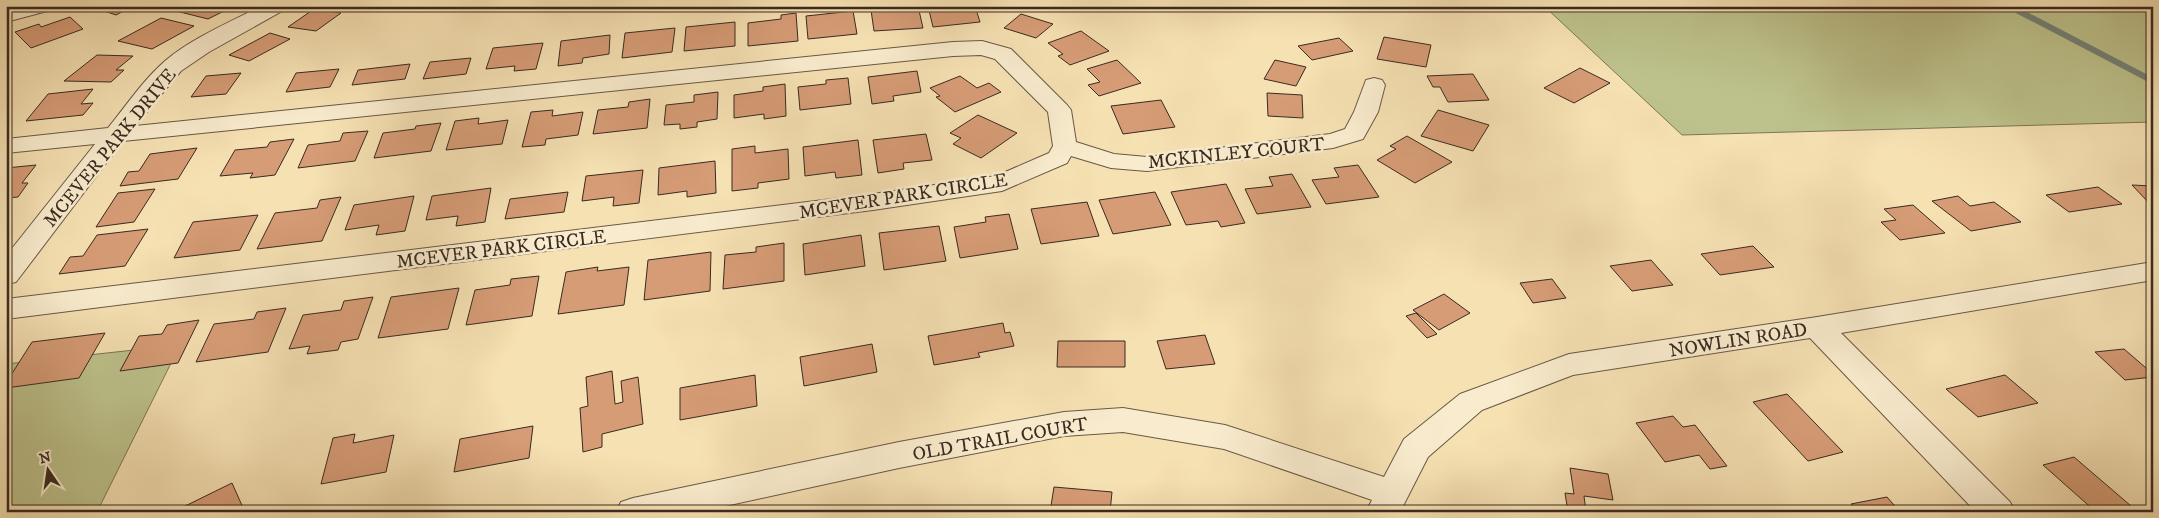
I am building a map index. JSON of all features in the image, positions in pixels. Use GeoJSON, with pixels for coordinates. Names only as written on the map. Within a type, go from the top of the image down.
{"type":"FeatureCollection","features":[{"type":"Feature","properties":{"kind":"street"},"geometry":{"type":"LineString","coordinates":[[6,16],[44,6]]}},
{"type":"Feature","properties":{"kind":"street","name":"MCEVER PARK DRIVE"},"geometry":{"type":"LineString","coordinates":[[6,275],[149,92],[173,66],[201,47],[277,6]]}},
{"type":"Feature","properties":{"kind":"street"},"geometry":{"type":"LineString","coordinates":[[6,146],[750,68],[982,48],[1003,54],[1059,110],[1065,146]]}},
{"type":"Feature","properties":{"kind":"street","name":"MCKINLEY COURT"},"geometry":{"type":"LineString","coordinates":[[1065,146],[1110,161],[1147,164],[1333,142],[1354,134],[1366,112],[1374,85]]}},
{"type":"Feature","properties":{"kind":"street","name":"MCEVER PARK CIRCLE"},"geometry":{"type":"LineString","coordinates":[[6,309],[873,202],[1002,183],[1058,158],[1065,146]]}},
{"type":"Feature","properties":{"kind":"street","name":"NOWLIN ROAD"},"geometry":{"type":"LineString","coordinates":[[1388,503],[1416,448],[1471,402],[1569,365],[2153,272]]}},
{"type":"Feature","properties":{"kind":"street"},"geometry":{"type":"LineString","coordinates":[[1817,327],[1998,512]]}},
{"type":"Feature","properties":{"kind":"street","name":"OLD TRAIL COURT"},"geometry":{"type":"LineString","coordinates":[[634,512],[899,455],[1054,425],[1123,420],[1224,436],[1388,503]]}},
{"type":"Feature","properties":{"kind":"green space"},"geometry":{"type":"Polygon","coordinates":[[[1544,6],[2153,6],[2153,122],[1682,135],[1544,6]]]}},
{"type":"Feature","properties":{"kind":"green space"},"geometry":{"type":"Polygon","coordinates":[[[180,345],[97,512],[6,512],[6,364],[180,345]]]}},
{"type":"Feature","properties":{"kind":"building"},"geometry":{"type":"Polygon","coordinates":[[[90,6],[133,6],[116,15],[90,6]]]}},
{"type":"Feature","properties":{"kind":"building"},"geometry":{"type":"Polygon","coordinates":[[[187,6],[226,6],[221,9],[226,10],[208,19],[176,11],[187,6]]]}},
{"type":"Feature","properties":{"kind":"building"},"geometry":{"type":"Polygon","coordinates":[[[918,6],[923,28],[874,31],[871,10],[918,6]]]}},
{"type":"Feature","properties":{"kind":"building"},"geometry":{"type":"Polygon","coordinates":[[[928,6],[975,6],[980,22],[933,27],[928,6]]]}},
{"type":"Feature","properties":{"kind":"building"},"geometry":{"type":"Polygon","coordinates":[[[314,9],[341,13],[316,31],[288,27],[314,9]]]}},
{"type":"Feature","properties":{"kind":"building"},"geometry":{"type":"Polygon","coordinates":[[[853,11],[857,34],[808,39],[806,16],[853,11]]]}},
{"type":"Feature","properties":{"kind":"building"},"geometry":{"type":"Polygon","coordinates":[[[796,13],[798,41],[748,46],[748,23],[781,19],[781,15],[796,13]]]}},
{"type":"Feature","properties":{"kind":"building"},"geometry":{"type":"Polygon","coordinates":[[[1021,14],[1053,24],[1036,38],[1004,28],[1021,14]]]}},
{"type":"Feature","properties":{"kind":"building"},"geometry":{"type":"Polygon","coordinates":[[[70,17],[83,29],[31,48],[15,32],[39,24],[41,27],[70,17]]]}},
{"type":"Feature","properties":{"kind":"building"},"geometry":{"type":"Polygon","coordinates":[[[161,18],[194,26],[152,49],[118,41],[161,18]]]}},
{"type":"Feature","properties":{"kind":"building"},"geometry":{"type":"Polygon","coordinates":[[[735,22],[735,46],[684,51],[686,27],[735,22]]]}},
{"type":"Feature","properties":{"kind":"building"},"geometry":{"type":"Polygon","coordinates":[[[675,28],[672,52],[622,58],[625,33],[675,28]]]}},
{"type":"Feature","properties":{"kind":"building"},"geometry":{"type":"Polygon","coordinates":[[[1081,31],[1109,51],[1070,65],[1058,56],[1063,54],[1048,43],[1081,31]]]}},
{"type":"Feature","properties":{"kind":"building"},"geometry":{"type":"Polygon","coordinates":[[[270,33],[290,39],[249,61],[229,55],[270,33]]]}},
{"type":"Feature","properties":{"kind":"building"},"geometry":{"type":"Polygon","coordinates":[[[610,35],[609,54],[583,58],[582,63],[558,66],[561,41],[610,35]]]}},
{"type":"Feature","properties":{"kind":"building"},"geometry":{"type":"Polygon","coordinates":[[[1384,37],[1431,45],[1426,67],[1377,59],[1384,37]]]}},
{"type":"Feature","properties":{"kind":"building"},"geometry":{"type":"Polygon","coordinates":[[[1339,38],[1353,51],[1312,60],[1298,46],[1339,38]]]}},
{"type":"Feature","properties":{"kind":"building"},"geometry":{"type":"Polygon","coordinates":[[[543,43],[536,69],[514,71],[515,66],[486,69],[493,48],[543,43]]]}},
{"type":"Feature","properties":{"kind":"building"},"geometry":{"type":"Polygon","coordinates":[[[97,55],[133,56],[116,70],[124,70],[111,82],[64,81],[97,55]]]}},
{"type":"Feature","properties":{"kind":"building"},"geometry":{"type":"Polygon","coordinates":[[[471,58],[466,74],[423,79],[430,62],[471,58]]]}},
{"type":"Feature","properties":{"kind":"building"},"geometry":{"type":"Polygon","coordinates":[[[1117,60],[1141,83],[1099,96],[1088,85],[1100,82],[1087,69],[1117,60]]]}},
{"type":"Feature","properties":{"kind":"building"},"geometry":{"type":"Polygon","coordinates":[[[1275,60],[1306,67],[1296,86],[1264,79],[1275,60]]]}},
{"type":"Feature","properties":{"kind":"building"},"geometry":{"type":"Polygon","coordinates":[[[410,64],[405,79],[352,85],[358,70],[410,64]]]}},
{"type":"Feature","properties":{"kind":"building"},"geometry":{"type":"Polygon","coordinates":[[[1580,68],[1610,83],[1574,103],[1544,88],[1580,68]]]}},
{"type":"Feature","properties":{"kind":"building"},"geometry":{"type":"Polygon","coordinates":[[[339,69],[330,87],[286,92],[296,73],[339,69]]]}},
{"type":"Feature","properties":{"kind":"building"},"geometry":{"type":"Polygon","coordinates":[[[917,71],[921,92],[893,96],[894,101],[872,104],[868,77],[917,71]]]}},
{"type":"Feature","properties":{"kind":"building"},"geometry":{"type":"Polygon","coordinates":[[[241,73],[226,94],[191,97],[206,76],[241,73]]]}},
{"type":"Feature","properties":{"kind":"building"},"geometry":{"type":"Polygon","coordinates":[[[1473,74],[1489,100],[1448,102],[1440,87],[1433,87],[1427,76],[1473,74]]]}},
{"type":"Feature","properties":{"kind":"building"},"geometry":{"type":"Polygon","coordinates":[[[960,76],[977,88],[989,83],[1001,92],[955,112],[936,97],[940,96],[930,88],[960,76]]]}},
{"type":"Feature","properties":{"kind":"building"},"geometry":{"type":"Polygon","coordinates":[[[848,78],[851,104],[800,110],[798,87],[826,84],[826,80],[848,78]]]}},
{"type":"Feature","properties":{"kind":"building"},"geometry":{"type":"Polygon","coordinates":[[[785,84],[786,116],[764,119],[764,114],[734,118],[734,95],[763,91],[763,87],[785,84]]]}},
{"type":"Feature","properties":{"kind":"building"},"geometry":{"type":"Polygon","coordinates":[[[93,89],[81,104],[93,103],[83,115],[26,121],[48,94],[93,89]]]}},
{"type":"Feature","properties":{"kind":"building"},"geometry":{"type":"Polygon","coordinates":[[[718,92],[717,119],[697,122],[697,127],[680,129],[680,124],[664,125],[666,105],[694,102],[694,95],[718,92]]]}},
{"type":"Feature","properties":{"kind":"building"},"geometry":{"type":"Polygon","coordinates":[[[1267,93],[1302,95],[1303,118],[1268,116],[1267,93]]]}},
{"type":"Feature","properties":{"kind":"building"},"geometry":{"type":"Polygon","coordinates":[[[650,99],[647,128],[593,134],[598,110],[628,107],[629,102],[650,99]]]}},
{"type":"Feature","properties":{"kind":"building"},"geometry":{"type":"Polygon","coordinates":[[[1161,100],[1175,127],[1123,134],[1111,106],[1161,100]]]}},
{"type":"Feature","properties":{"kind":"building"},"geometry":{"type":"Polygon","coordinates":[[[553,110],[552,116],[583,112],[578,135],[546,139],[545,145],[522,147],[531,112],[553,110]]]}},
{"type":"Feature","properties":{"kind":"building"},"geometry":{"type":"Polygon","coordinates":[[[1438,110],[1489,125],[1473,151],[1421,136],[1438,110]]]}},
{"type":"Feature","properties":{"kind":"building"},"geometry":{"type":"Polygon","coordinates":[[[978,115],[1017,133],[981,158],[953,144],[961,138],[950,133],[978,115]]]}},
{"type":"Feature","properties":{"kind":"building"},"geometry":{"type":"Polygon","coordinates":[[[479,118],[478,124],[508,120],[502,144],[446,150],[455,121],[479,118]]]}},
{"type":"Feature","properties":{"kind":"building"},"geometry":{"type":"Polygon","coordinates":[[[441,123],[431,151],[374,158],[383,133],[441,123]]]}},
{"type":"Feature","properties":{"kind":"building"},"geometry":{"type":"Polygon","coordinates":[[[368,131],[355,161],[298,168],[308,145],[340,141],[343,133],[368,131]]]}},
{"type":"Feature","properties":{"kind":"building"},"geometry":{"type":"Polygon","coordinates":[[[926,134],[932,160],[903,163],[904,169],[878,173],[873,140],[926,134]]]}},
{"type":"Feature","properties":{"kind":"building"},"geometry":{"type":"Polygon","coordinates":[[[1407,136],[1452,162],[1415,183],[1377,160],[1396,149],[1390,146],[1407,136]]]}},
{"type":"Feature","properties":{"kind":"building"},"geometry":{"type":"Polygon","coordinates":[[[294,139],[275,175],[250,178],[253,173],[220,176],[235,150],[267,147],[270,142],[294,139]]]}},
{"type":"Feature","properties":{"kind":"building"},"geometry":{"type":"Polygon","coordinates":[[[858,140],[862,175],[836,178],[835,172],[805,176],[803,147],[858,140]]]}},
{"type":"Feature","properties":{"kind":"building"},"geometry":{"type":"Polygon","coordinates":[[[755,146],[755,153],[788,149],[789,179],[758,183],[758,188],[732,191],[732,149],[755,146]]]}},
{"type":"Feature","properties":{"kind":"building"},"geometry":{"type":"Polygon","coordinates":[[[197,148],[178,179],[120,186],[128,172],[139,171],[150,154],[197,148]]]}},
{"type":"Feature","properties":{"kind":"building"},"geometry":{"type":"Polygon","coordinates":[[[715,161],[716,193],[687,197],[687,191],[658,195],[659,168],[715,161]]]}},
{"type":"Feature","properties":{"kind":"building"},"geometry":{"type":"Polygon","coordinates":[[[36,165],[22,183],[28,183],[18,197],[6,198],[6,168],[36,165]]]}},
{"type":"Feature","properties":{"kind":"building"},"geometry":{"type":"Polygon","coordinates":[[[1358,165],[1379,197],[1326,204],[1312,180],[1339,177],[1334,168],[1358,165]]]}},
{"type":"Feature","properties":{"kind":"building"},"geometry":{"type":"Polygon","coordinates":[[[643,170],[639,203],[613,206],[614,197],[582,201],[586,176],[643,170]]]}},
{"type":"Feature","properties":{"kind":"building"},"geometry":{"type":"Polygon","coordinates":[[[1292,174],[1311,207],[1257,214],[1245,189],[1273,186],[1269,177],[1292,174]]]}},
{"type":"Feature","properties":{"kind":"building"},"geometry":{"type":"Polygon","coordinates":[[[1226,184],[1245,223],[1221,227],[1218,221],[1186,225],[1171,192],[1226,184]]]}},
{"type":"Feature","properties":{"kind":"building"},"geometry":{"type":"Polygon","coordinates":[[[2132,185],[2153,186],[2153,203],[2149,203],[2132,185]]]}},
{"type":"Feature","properties":{"kind":"building"},"geometry":{"type":"Polygon","coordinates":[[[2098,187],[2122,204],[2069,212],[2046,195],[2098,187]]]}},
{"type":"Feature","properties":{"kind":"building"},"geometry":{"type":"Polygon","coordinates":[[[491,188],[485,222],[456,226],[458,216],[426,220],[432,196],[491,188]]]}},
{"type":"Feature","properties":{"kind":"building"},"geometry":{"type":"Polygon","coordinates":[[[155,189],[134,222],[96,227],[118,193],[155,189]]]}},
{"type":"Feature","properties":{"kind":"building"},"geometry":{"type":"Polygon","coordinates":[[[568,192],[564,212],[505,219],[510,199],[568,192]]]}},
{"type":"Feature","properties":{"kind":"building"},"geometry":{"type":"Polygon","coordinates":[[[1155,192],[1171,225],[1113,234],[1099,200],[1155,192]]]}},
{"type":"Feature","properties":{"kind":"building"},"geometry":{"type":"Polygon","coordinates":[[[414,196],[405,231],[376,235],[379,225],[345,230],[354,205],[414,196]]]}},
{"type":"Feature","properties":{"kind":"building"},"geometry":{"type":"Polygon","coordinates":[[[1958,196],[1970,206],[1994,202],[2021,222],[1971,231],[1932,201],[1958,196]]]}},
{"type":"Feature","properties":{"kind":"building"},"geometry":{"type":"Polygon","coordinates":[[[341,197],[322,241],[257,249],[275,213],[317,208],[320,200],[341,197]]]}},
{"type":"Feature","properties":{"kind":"building"},"geometry":{"type":"Polygon","coordinates":[[[1087,202],[1099,236],[1041,244],[1031,209],[1087,202]]]}},
{"type":"Feature","properties":{"kind":"building"},"geometry":{"type":"Polygon","coordinates":[[[1913,205],[1945,233],[1900,240],[1881,222],[1896,220],[1884,209],[1913,205]]]}},
{"type":"Feature","properties":{"kind":"building"},"geometry":{"type":"Polygon","coordinates":[[[1009,214],[1018,249],[960,258],[954,227],[986,222],[985,217],[1009,214]]]}},
{"type":"Feature","properties":{"kind":"building"},"geometry":{"type":"Polygon","coordinates":[[[258,215],[240,250],[174,258],[193,222],[258,215]]]}},
{"type":"Feature","properties":{"kind":"building"},"geometry":{"type":"Polygon","coordinates":[[[939,226],[946,261],[884,270],[879,233],[939,226]]]}},
{"type":"Feature","properties":{"kind":"building"},"geometry":{"type":"Polygon","coordinates":[[[148,229],[125,266],[59,274],[70,257],[83,256],[97,235],[148,229]]]}},
{"type":"Feature","properties":{"kind":"building"},"geometry":{"type":"Polygon","coordinates":[[[861,235],[865,266],[805,275],[803,244],[861,235]]]}},
{"type":"Feature","properties":{"kind":"building"},"geometry":{"type":"Polygon","coordinates":[[[784,243],[784,281],[723,289],[725,255],[756,252],[756,247],[784,243]]]}},
{"type":"Feature","properties":{"kind":"building"},"geometry":{"type":"Polygon","coordinates":[[[1753,246],[1774,267],[1720,275],[1701,254],[1753,246]]]}},
{"type":"Feature","properties":{"kind":"building"},"geometry":{"type":"Polygon","coordinates":[[[711,252],[710,291],[644,300],[648,260],[711,252]]]}},
{"type":"Feature","properties":{"kind":"building"},"geometry":{"type":"Polygon","coordinates":[[[1651,260],[1673,285],[1632,291],[1610,266],[1651,260]]]}},
{"type":"Feature","properties":{"kind":"building"},"geometry":{"type":"Polygon","coordinates":[[[598,267],[597,271],[629,267],[624,305],[558,314],[566,272],[598,267]]]}},
{"type":"Feature","properties":{"kind":"building"},"geometry":{"type":"Polygon","coordinates":[[[539,276],[532,316],[466,325],[475,290],[510,285],[511,279],[539,276]]]}},
{"type":"Feature","properties":{"kind":"building"},"geometry":{"type":"Polygon","coordinates":[[[1552,279],[1566,298],[1533,303],[1520,283],[1552,279]]]}},
{"type":"Feature","properties":{"kind":"building"},"geometry":{"type":"Polygon","coordinates":[[[459,288],[448,329],[378,338],[391,297],[459,288]]]}},
{"type":"Feature","properties":{"kind":"building"},"geometry":{"type":"Polygon","coordinates":[[[1444,294],[1470,313],[1439,330],[1413,310],[1444,294]]]}},
{"type":"Feature","properties":{"kind":"building"},"geometry":{"type":"Polygon","coordinates":[[[373,297],[358,339],[341,342],[338,350],[307,354],[310,346],[289,349],[303,315],[341,310],[344,301],[373,297]]]}},
{"type":"Feature","properties":{"kind":"building"},"geometry":{"type":"Polygon","coordinates":[[[286,308],[268,352],[196,362],[214,324],[254,319],[257,312],[286,308]]]}},
{"type":"Feature","properties":{"kind":"building"},"geometry":{"type":"Polygon","coordinates":[[[1416,313],[1437,334],[1427,338],[1406,316],[1416,313]]]}},
{"type":"Feature","properties":{"kind":"building"},"geometry":{"type":"Polygon","coordinates":[[[199,320],[178,363],[120,371],[139,336],[162,334],[167,325],[199,320]]]}},
{"type":"Feature","properties":{"kind":"building"},"geometry":{"type":"Polygon","coordinates":[[[1003,323],[1005,333],[1010,332],[1014,346],[978,353],[980,357],[934,365],[928,336],[1003,323]]]}},
{"type":"Feature","properties":{"kind":"building"},"geometry":{"type":"Polygon","coordinates":[[[105,333],[79,378],[6,388],[6,383],[32,342],[105,333]]]}},
{"type":"Feature","properties":{"kind":"building"},"geometry":{"type":"Polygon","coordinates":[[[1205,335],[1215,364],[1166,369],[1157,341],[1205,335]]]}},
{"type":"Feature","properties":{"kind":"building"},"geometry":{"type":"Polygon","coordinates":[[[1058,341],[1125,341],[1125,367],[1057,367],[1058,341]]]}},
{"type":"Feature","properties":{"kind":"building"},"geometry":{"type":"Polygon","coordinates":[[[872,344],[877,372],[804,386],[800,357],[872,344]]]}},
{"type":"Feature","properties":{"kind":"building"},"geometry":{"type":"Polygon","coordinates":[[[2124,349],[2153,374],[2153,377],[2125,380],[2095,352],[2124,349]]]}},
{"type":"Feature","properties":{"kind":"building"},"geometry":{"type":"Polygon","coordinates":[[[612,371],[615,404],[623,402],[621,381],[638,377],[643,424],[602,434],[602,447],[583,452],[580,408],[588,406],[586,377],[612,371]]]}},
{"type":"Feature","properties":{"kind":"building"},"geometry":{"type":"Polygon","coordinates":[[[755,375],[757,406],[680,420],[680,388],[755,375]]]}},
{"type":"Feature","properties":{"kind":"building"},"geometry":{"type":"Polygon","coordinates":[[[2005,375],[2038,403],[1978,417],[1946,389],[2005,375]]]}},
{"type":"Feature","properties":{"kind":"building"},"geometry":{"type":"Polygon","coordinates":[[[1787,394],[1843,452],[1808,461],[1753,402],[1787,394]]]}},
{"type":"Feature","properties":{"kind":"building"},"geometry":{"type":"Polygon","coordinates":[[[1673,416],[1683,427],[1695,425],[1727,466],[1710,469],[1699,455],[1665,462],[1636,423],[1673,416]]]}},
{"type":"Feature","properties":{"kind":"building"},"geometry":{"type":"Polygon","coordinates":[[[533,426],[529,458],[454,472],[460,439],[533,426]]]}},
{"type":"Feature","properties":{"kind":"building"},"geometry":{"type":"Polygon","coordinates":[[[355,434],[353,443],[394,435],[386,472],[321,484],[333,438],[355,434]]]}},
{"type":"Feature","properties":{"kind":"building"},"geometry":{"type":"Polygon","coordinates":[[[2074,457],[2131,506],[2109,512],[2096,512],[2043,465],[2074,457]]]}},
{"type":"Feature","properties":{"kind":"building"},"geometry":{"type":"Polygon","coordinates":[[[1570,468],[1608,474],[1613,500],[1584,496],[1586,512],[1568,512],[1565,493],[1574,494],[1570,468]]]}},
{"type":"Feature","properties":{"kind":"building"},"geometry":{"type":"Polygon","coordinates":[[[232,483],[244,510],[241,512],[173,512],[232,483]]]}},
{"type":"Feature","properties":{"kind":"building"},"geometry":{"type":"Polygon","coordinates":[[[1054,487],[1112,492],[1110,512],[1050,512],[1054,487]]]}},
{"type":"Feature","properties":{"kind":"building"},"geometry":{"type":"Polygon","coordinates":[[[1887,497],[1900,512],[1858,512],[1851,504],[1887,497]]]}},
{"type":"Feature","properties":{"kind":"waterway"},"geometry":{"type":"LineString","coordinates":[[2009,6],[2153,81]]}}]}
